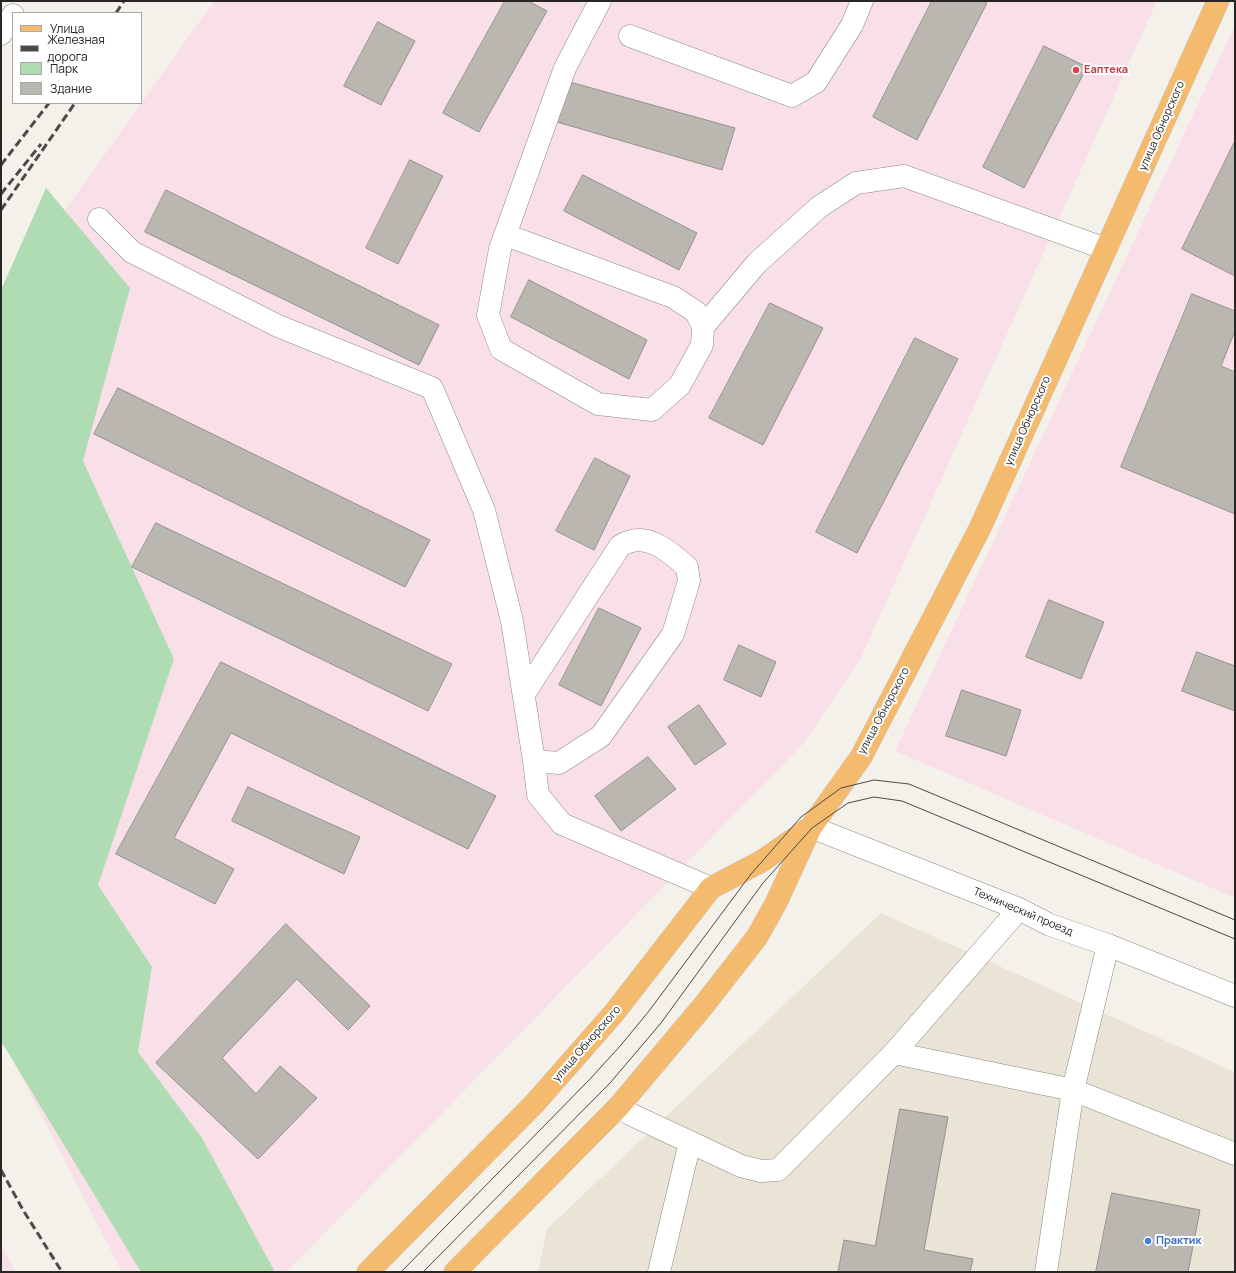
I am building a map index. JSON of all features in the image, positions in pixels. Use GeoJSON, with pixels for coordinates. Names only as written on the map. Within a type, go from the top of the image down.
{"type":"FeatureCollection","features":[{"type":"Feature","properties":{"kind":"main road","name":"улица Обнорского"},"geometry":{"type":"LineString","coordinates":[[455,1272],[625,1110],[704,1005],[757,938],[776,903],[811,827],[861,757],[980,528],[1218,1]]}},
{"type":"Feature","properties":{"kind":"main road","name":"улица Обнорского"},"geometry":{"type":"LineString","coordinates":[[368,1272],[535,1103],[614,1013],[710,888],[762,861],[811,827]]}},
{"type":"Feature","properties":{"kind":"street"},"geometry":{"type":"LineString","coordinates":[[15,12],[20,1]]}},
{"type":"Feature","properties":{"kind":"street"},"geometry":{"type":"LineString","coordinates":[[506,234],[673,297],[696,312],[703,327],[702,345],[680,385],[652,410],[598,404],[501,349],[488,315],[500,249],[565,68],[600,1]]}},
{"type":"Feature","properties":{"kind":"street"},"geometry":{"type":"LineString","coordinates":[[630,36],[792,96],[816,82],[852,25],[862,1]]}},
{"type":"Feature","properties":{"kind":"street"},"geometry":{"type":"LineString","coordinates":[[1,34],[12,17]]}},
{"type":"Feature","properties":{"kind":"street"},"geometry":{"type":"LineString","coordinates":[[703,327],[757,263],[819,206],[856,183],[904,176],[1106,249]]}},
{"type":"Feature","properties":{"kind":"street"},"geometry":{"type":"LineString","coordinates":[[99,219],[132,252],[271,322],[432,388],[484,510],[512,621],[538,795],[562,824],[710,888]]}},
{"type":"Feature","properties":{"kind":"street"},"geometry":{"type":"LineString","coordinates":[[524,694],[620,546],[629,540],[646,539],[670,553],[687,567],[689,581],[673,634],[601,736],[559,763],[534,761]]}},
{"type":"Feature","properties":{"kind":"street","name":"Технический проезд"},"geometry":{"type":"LineString","coordinates":[[811,827],[1019,909],[1050,925],[1108,945],[1235,996]]}},
{"type":"Feature","properties":{"kind":"street"},"geometry":{"type":"LineString","coordinates":[[625,1110],[741,1166],[761,1171],[778,1170],[894,1053],[1019,909]]}},
{"type":"Feature","properties":{"kind":"street"},"geometry":{"type":"LineString","coordinates":[[1046,1272],[1073,1090],[1108,945]]}},
{"type":"Feature","properties":{"kind":"street"},"geometry":{"type":"LineString","coordinates":[[894,1053],[1073,1090],[1235,1154]]}},
{"type":"Feature","properties":{"kind":"street"},"geometry":{"type":"LineString","coordinates":[[659,1272],[690,1142]]}},
{"type":"Feature","properties":{"kind":"shaded area"},"geometry":{"type":"Polygon","coordinates":[[[214,1],[1157,1],[860,660],[803,744],[287,1272],[122,1272],[1,1037],[1,300],[214,1]]]}},
{"type":"Feature","properties":{"kind":"shaded area"},"geometry":{"type":"Polygon","coordinates":[[[1235,25],[1235,898],[895,751],[1235,25]]]}},
{"type":"Feature","properties":{"kind":"shaded area"},"geometry":{"type":"Polygon","coordinates":[[[881,913],[1235,1072],[1235,1272],[538,1272],[547,1229],[881,913]]]}},
{"type":"Feature","properties":{"kind":"shaded area"},"geometry":{"type":"Polygon","coordinates":[[[1,1244],[16,1272],[1,1272],[1,1244]]]}},
{"type":"Feature","properties":{"kind":"green space"},"geometry":{"type":"Polygon","coordinates":[[[46,188],[130,288],[83,461],[174,659],[98,885],[152,967],[138,1052],[202,1138],[275,1272],[141,1272],[1,1041],[1,290],[46,188]]]}},
{"type":"Feature","properties":{"kind":"building"},"geometry":{"type":"Polygon","coordinates":[[[505,1],[528,1],[547,11],[479,132],[443,113],[505,1]]]}},
{"type":"Feature","properties":{"kind":"building"},"geometry":{"type":"Polygon","coordinates":[[[932,1],[983,1],[987,3],[917,140],[873,117],[932,1]]]}},
{"type":"Feature","properties":{"kind":"building"},"geometry":{"type":"Polygon","coordinates":[[[378,22],[415,41],[381,105],[344,86],[378,22]]]}},
{"type":"Feature","properties":{"kind":"building"},"geometry":{"type":"Polygon","coordinates":[[[1044,46],[1087,67],[1024,188],[983,167],[1044,46]]]}},
{"type":"Feature","properties":{"kind":"building"},"geometry":{"type":"Polygon","coordinates":[[[570,82],[735,128],[722,170],[557,122],[570,82]]]}},
{"type":"Feature","properties":{"kind":"building"},"geometry":{"type":"Polygon","coordinates":[[[1235,141],[1235,276],[1182,249],[1235,141]]]}},
{"type":"Feature","properties":{"kind":"building"},"geometry":{"type":"Polygon","coordinates":[[[410,160],[443,176],[398,264],[366,248],[410,160]]]}},
{"type":"Feature","properties":{"kind":"building"},"geometry":{"type":"Polygon","coordinates":[[[583,175],[697,233],[679,270],[564,211],[583,175]]]}},
{"type":"Feature","properties":{"kind":"building"},"geometry":{"type":"Polygon","coordinates":[[[166,190],[439,325],[419,365],[145,232],[166,190]]]}},
{"type":"Feature","properties":{"kind":"building"},"geometry":{"type":"Polygon","coordinates":[[[529,280],[647,340],[629,379],[511,317],[529,280]]]}},
{"type":"Feature","properties":{"kind":"building"},"geometry":{"type":"Polygon","coordinates":[[[1192,294],[1235,311],[1235,331],[1221,366],[1235,372],[1235,514],[1121,467],[1192,294]]]}},
{"type":"Feature","properties":{"kind":"building"},"geometry":{"type":"Polygon","coordinates":[[[770,303],[823,328],[763,445],[709,418],[770,303]]]}},
{"type":"Feature","properties":{"kind":"building"},"geometry":{"type":"Polygon","coordinates":[[[915,338],[958,359],[857,553],[816,532],[915,338]]]}},
{"type":"Feature","properties":{"kind":"building"},"geometry":{"type":"Polygon","coordinates":[[[118,388],[430,540],[405,587],[94,434],[118,388]]]}},
{"type":"Feature","properties":{"kind":"building"},"geometry":{"type":"Polygon","coordinates":[[[595,458],[630,476],[594,550],[556,531],[595,458]]]}},
{"type":"Feature","properties":{"kind":"building"},"geometry":{"type":"Polygon","coordinates":[[[156,523],[452,664],[428,711],[132,567],[156,523]]]}},
{"type":"Feature","properties":{"kind":"building"},"geometry":{"type":"Polygon","coordinates":[[[1049,600],[1104,622],[1081,679],[1026,657],[1049,600]]]}},
{"type":"Feature","properties":{"kind":"building"},"geometry":{"type":"Polygon","coordinates":[[[599,608],[641,628],[601,706],[559,685],[599,608]]]}},
{"type":"Feature","properties":{"kind":"building"},"geometry":{"type":"Polygon","coordinates":[[[739,645],[776,662],[761,697],[724,680],[739,645]]]}},
{"type":"Feature","properties":{"kind":"building"},"geometry":{"type":"Polygon","coordinates":[[[1197,652],[1235,666],[1235,711],[1182,691],[1197,652]]]}},
{"type":"Feature","properties":{"kind":"building"},"geometry":{"type":"Polygon","coordinates":[[[221,662],[496,796],[468,849],[231,733],[174,838],[234,869],[215,904],[116,854],[221,662]]]}},
{"type":"Feature","properties":{"kind":"building"},"geometry":{"type":"Polygon","coordinates":[[[962,690],[1021,710],[1006,756],[946,736],[962,690]]]}},
{"type":"Feature","properties":{"kind":"building"},"geometry":{"type":"Polygon","coordinates":[[[699,705],[726,744],[695,765],[668,727],[699,705]]]}},
{"type":"Feature","properties":{"kind":"building"},"geometry":{"type":"Polygon","coordinates":[[[648,757],[676,789],[621,831],[595,796],[648,757]]]}},
{"type":"Feature","properties":{"kind":"building"},"geometry":{"type":"Polygon","coordinates":[[[248,787],[360,837],[344,874],[232,821],[248,787]]]}},
{"type":"Feature","properties":{"kind":"building"},"geometry":{"type":"Polygon","coordinates":[[[286,924],[370,1006],[348,1030],[297,979],[222,1058],[256,1094],[280,1066],[317,1098],[258,1159],[156,1063],[286,924]]]}},
{"type":"Feature","properties":{"kind":"building"},"geometry":{"type":"Polygon","coordinates":[[[900,1109],[948,1117],[924,1250],[973,1259],[970,1272],[838,1272],[844,1240],[875,1246],[900,1109]]]}},
{"type":"Feature","properties":{"kind":"building","name":"Практик"},"geometry":{"type":"Polygon","coordinates":[[[1112,1193],[1200,1210],[1188,1272],[1096,1272],[1112,1193]]]}},
{"type":"Feature","properties":{"kind":"tram line"},"geometry":{"type":"LineString","coordinates":[[401,1272],[591,1078],[649,1011],[751,874],[801,817],[841,788],[874,780],[909,784],[1235,920]]}},
{"type":"Feature","properties":{"kind":"tram line"},"geometry":{"type":"LineString","coordinates":[[423,1272],[610,1083],[661,1023],[763,883],[812,828],[848,803],[874,797],[902,801],[1235,939]]}},
{"type":"Feature","properties":{"kind":"railway"},"geometry":{"type":"LineString","coordinates":[[117,12],[124,1]]}},
{"type":"Feature","properties":{"kind":"railway"},"geometry":{"type":"LineString","coordinates":[[1,165],[48,104]]}},
{"type":"Feature","properties":{"kind":"railway"},"geometry":{"type":"LineString","coordinates":[[1,210],[74,104]]}},
{"type":"Feature","properties":{"kind":"railway"},"geometry":{"type":"LineString","coordinates":[[1,194],[41,144]]}},
{"type":"Feature","properties":{"kind":"railway"},"geometry":{"type":"LineString","coordinates":[[1,1170],[23,1210],[62,1272]]}},
{"type":"Feature","properties":{"kind":"place","name":"Еаптека"},"geometry":{"type":"Point","coordinates":[1076,70]}},
{"type":"Feature","properties":{"kind":"place","name":"Практик"},"geometry":{"type":"Point","coordinates":[1148,1241]}}]}
